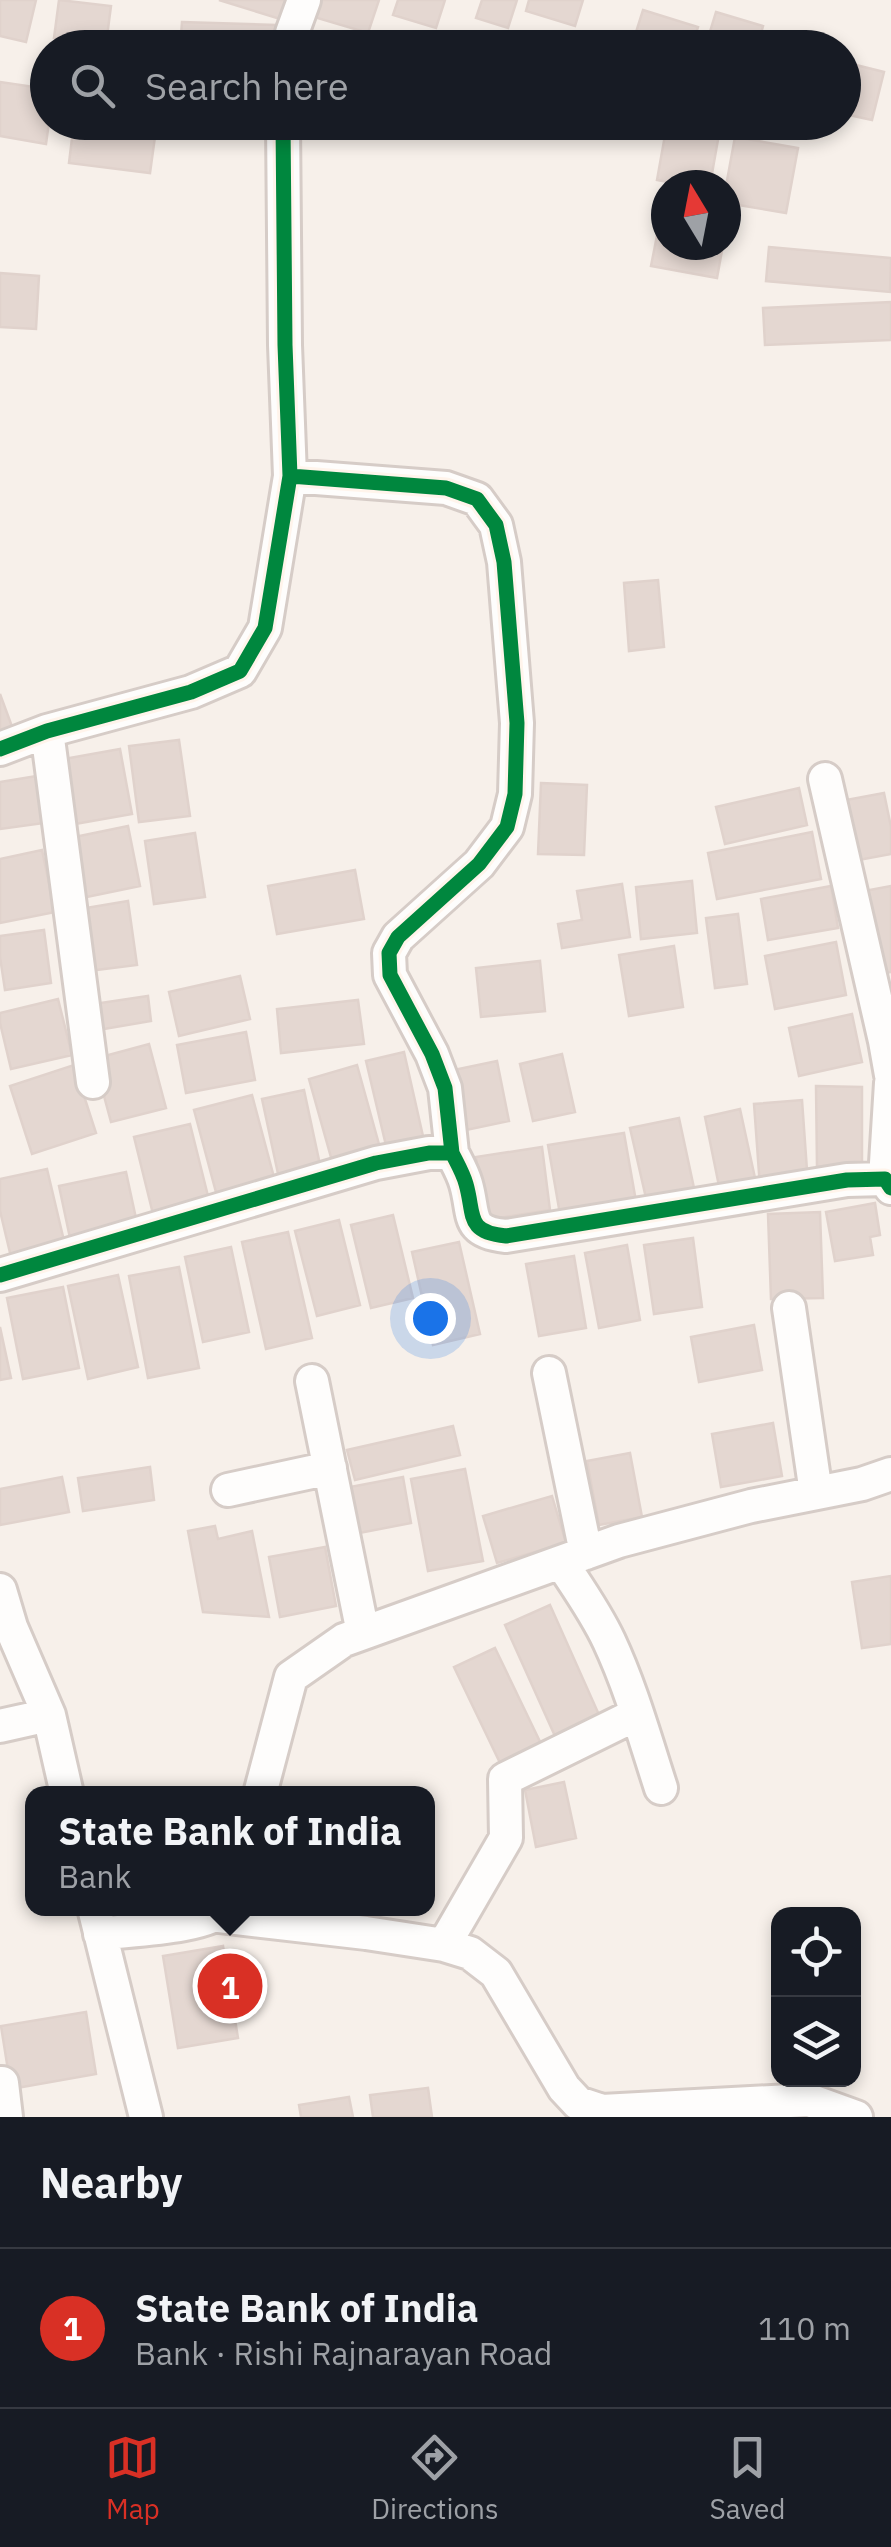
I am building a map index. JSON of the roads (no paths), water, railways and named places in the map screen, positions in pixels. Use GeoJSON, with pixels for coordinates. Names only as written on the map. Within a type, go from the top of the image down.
{"type":"FeatureCollection","features":[{"type":"Feature","properties":{"kind":"street"},"geometry":{"type":"LineString","coordinates":[[293,30],[304,0]]}},
{"type":"Feature","properties":{"kind":"street"},"geometry":{"type":"LineString","coordinates":[[0,749],[47,731],[191,692],[240,670],[266,628],[290,476],[283,140]]}},
{"type":"Feature","properties":{"kind":"street"},"geometry":{"type":"LineString","coordinates":[[290,476],[446,488],[477,499],[496,525],[504,562],[517,723],[514,794],[507,827],[479,864],[398,937],[389,954],[390,975],[432,1054],[445,1088],[452,1153],[466,1181],[474,1223],[487,1234],[506,1236],[847,1180],[888,1183],[891,1083]]}},
{"type":"Feature","properties":{"kind":"street"},"geometry":{"type":"LineString","coordinates":[[47,731],[92,1082]]}},
{"type":"Feature","properties":{"kind":"street"},"geometry":{"type":"LineString","coordinates":[[825,778],[891,1075]]}},
{"type":"Feature","properties":{"kind":"street"},"geometry":{"type":"LineString","coordinates":[[0,1275],[376,1164],[429,1153],[452,1153]]}},
{"type":"Feature","properties":{"kind":"street"},"geometry":{"type":"LineString","coordinates":[[789,1308],[816,1493]]}},
{"type":"Feature","properties":{"kind":"street"},"geometry":{"type":"LineString","coordinates":[[549,1373],[573,1558],[637,1714],[661,1788]]}},
{"type":"Feature","properties":{"kind":"street"},"geometry":{"type":"LineString","coordinates":[[312,1381],[363,1633]]}},
{"type":"Feature","properties":{"kind":"street"},"geometry":{"type":"LineString","coordinates":[[228,1490],[330,1468]]}},
{"type":"Feature","properties":{"kind":"street"},"geometry":{"type":"LineString","coordinates":[[262,1786],[291,1677],[344,1640],[619,1542],[891,1474]]}},
{"type":"Feature","properties":{"kind":"street"},"geometry":{"type":"LineString","coordinates":[[0,1590],[11,1627],[49,1714],[65,1786]]}},
{"type":"Feature","properties":{"kind":"street"},"geometry":{"type":"LineString","coordinates":[[0,1726],[49,1714]]}},
{"type":"Feature","properties":{"kind":"street"},"geometry":{"type":"LineString","coordinates":[[444,1945],[506,1838],[505,1779],[637,1714]]}},
{"type":"Feature","properties":{"kind":"street"},"geometry":{"type":"LineString","coordinates":[[146,2117],[97,1921],[201,1922],[214,1916]]}},
{"type":"Feature","properties":{"kind":"street"},"geometry":{"type":"LineString","coordinates":[[249,1916],[444,1945],[470,1953],[496,1973],[564,2088],[578,2103],[602,2110],[808,2100],[856,2117]]}},
{"type":"Feature","properties":{"kind":"street"},"geometry":{"type":"LineString","coordinates":[[0,2083],[6,2117]]}},
{"type":"Feature","properties":{"kind":"place","name":"State Bank of India"},"geometry":{"type":"Point","coordinates":[230,1986]}}]}
